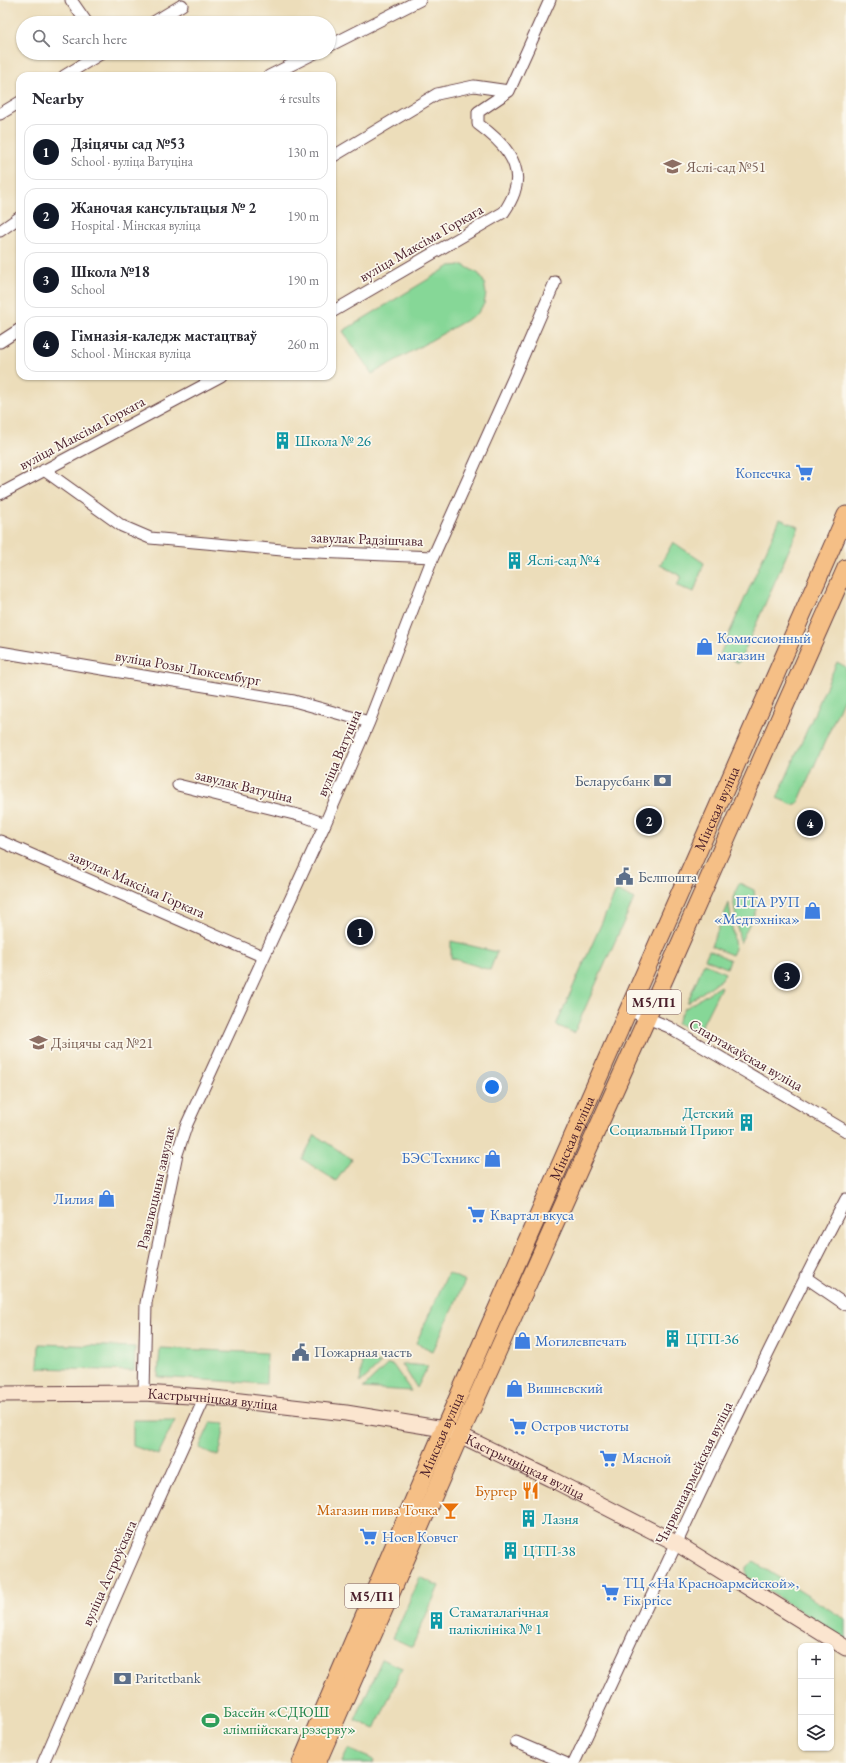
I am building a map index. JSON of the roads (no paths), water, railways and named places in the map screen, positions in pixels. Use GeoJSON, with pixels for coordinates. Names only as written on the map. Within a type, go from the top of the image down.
{"type":"FeatureCollection","features":[{"type":"Feature","properties":{"kind":"main road","name":"Мінская вуліца"},"geometry":{"type":"LineString","coordinates":[[301,1763],[444,1428],[846,515]]}},
{"type":"Feature","properties":{"kind":"main road","name":"Мінская вуліца"},"geometry":{"type":"LineString","coordinates":[[317,1763],[460,1434],[647,1018],[846,568]]}},
{"type":"Feature","properties":{"kind":"main road","name":"Кастрычніцкая вуліца"},"geometry":{"type":"LineString","coordinates":[[0,1394],[144,1393],[205,1397],[346,1413],[444,1428],[460,1434],[551,1479],[676,1543],[846,1648]]}},
{"type":"Feature","properties":{"kind":"street"},"geometry":{"type":"LineString","coordinates":[[71,0],[82,16]]}},
{"type":"Feature","properties":{"kind":"street"},"geometry":{"type":"LineString","coordinates":[[336,42],[420,0]]}},
{"type":"Feature","properties":{"kind":"street"},"geometry":{"type":"LineString","coordinates":[[336,156],[437,94],[474,86],[509,91],[550,0]]}},
{"type":"Feature","properties":{"kind":"street"},"geometry":{"type":"LineString","coordinates":[[164,16],[182,5]]}},
{"type":"Feature","properties":{"kind":"street"},"geometry":{"type":"LineString","coordinates":[[71,72],[90,60]]}},
{"type":"Feature","properties":{"kind":"street"},"geometry":{"type":"LineString","coordinates":[[277,72],[301,60]]}},
{"type":"Feature","properties":{"kind":"street","name":"вуліца Максіма Горкага"},"geometry":{"type":"LineString","coordinates":[[336,310],[504,212],[514,193],[518,178],[514,161],[505,148],[478,124],[478,112],[509,91]]}},
{"type":"Feature","properties":{"kind":"street"},"geometry":{"type":"LineString","coordinates":[[0,114],[16,104]]}},
{"type":"Feature","properties":{"kind":"street"},"geometry":{"type":"LineString","coordinates":[[0,231],[16,220]]}},
{"type":"Feature","properties":{"kind":"street","name":"завулак Радзішчава"},"geometry":{"type":"LineString","coordinates":[[44,470],[122,526],[150,538],[293,551],[432,557],[514,377],[555,282]]}},
{"type":"Feature","properties":{"kind":"street"},"geometry":{"type":"LineString","coordinates":[[0,342],[16,332]]}},
{"type":"Feature","properties":{"kind":"street","name":"вуліца Максіма Горкага"},"geometry":{"type":"LineString","coordinates":[[0,494],[213,380]]}},
{"type":"Feature","properties":{"kind":"street","name":"вуліца Ватуціна"},"geometry":{"type":"LineString","coordinates":[[262,956],[324,824],[369,722],[432,557]]}},
{"type":"Feature","properties":{"kind":"street","name":"вуліца Розы Люксембург"},"geometry":{"type":"LineString","coordinates":[[0,652],[294,701],[369,722]]}},
{"type":"Feature","properties":{"kind":"street","name":"завулак Ватуціна"},"geometry":{"type":"LineString","coordinates":[[178,785],[306,817],[324,824]]}},
{"type":"Feature","properties":{"kind":"street","name":"завулак Максіма Горкага"},"geometry":{"type":"LineString","coordinates":[[0,841],[262,956]]}},
{"type":"Feature","properties":{"kind":"street","name":"Рэвалюцыны завулак"},"geometry":{"type":"LineString","coordinates":[[144,1393],[146,1303],[177,1154],[187,1124],[262,956]]}},
{"type":"Feature","properties":{"kind":"street","name":"Спартакаўская вуліца"},"geometry":{"type":"LineString","coordinates":[[628,1010],[669,1027],[846,1131]]}},
{"type":"Feature","properties":{"kind":"street","name":"Чырвонаармейская вуліца"},"geometry":{"type":"LineString","coordinates":[[574,1763],[676,1543],[805,1277],[846,1199]]}},
{"type":"Feature","properties":{"kind":"street"},"geometry":{"type":"LineString","coordinates":[[805,1277],[846,1305]]}},
{"type":"Feature","properties":{"kind":"street","name":"вуліца Астроўскага"},"geometry":{"type":"LineString","coordinates":[[43,1763],[205,1397]]}},
{"type":"Feature","properties":{"kind":"street"},"geometry":{"type":"LineString","coordinates":[[516,1742],[565,1763]]}},
{"type":"Feature","properties":{"kind":"place","name":"Яслі-сад №51"},"geometry":{"type":"Point","coordinates":[673,167]}},
{"type":"Feature","properties":{"kind":"place","name":"Школа № 26"},"geometry":{"type":"Point","coordinates":[282,441]}},
{"type":"Feature","properties":{"kind":"place","name":"Копеечка"},"geometry":{"type":"Point","coordinates":[804,473]}},
{"type":"Feature","properties":{"kind":"place","name":"Яслі-сад №4"},"geometry":{"type":"Point","coordinates":[514,560]}},
{"type":"Feature","properties":{"kind":"place","name":"Комиссионный магазин"},"geometry":{"type":"Point","coordinates":[704,647]}},
{"type":"Feature","properties":{"kind":"place","name":"Беларусбанк"},"geometry":{"type":"Point","coordinates":[663,781]}},
{"type":"Feature","properties":{"kind":"place","name":"Жаночая кансультацыя № 2"},"geometry":{"type":"Point","coordinates":[649,821]}},
{"type":"Feature","properties":{"kind":"place","name":"Гімназія-каледж мастацтваў"},"geometry":{"type":"Point","coordinates":[810,823]}},
{"type":"Feature","properties":{"kind":"place","name":"Белпошта"},"geometry":{"type":"Point","coordinates":[625,877]}},
{"type":"Feature","properties":{"kind":"place","name":"ПТА РУП «Медтэхніка»"},"geometry":{"type":"Point","coordinates":[813,911]}},
{"type":"Feature","properties":{"kind":"place","name":"Дзіцячы сад №53"},"geometry":{"type":"Point","coordinates":[360,932]}},
{"type":"Feature","properties":{"kind":"place","name":"Школа №18"},"geometry":{"type":"Point","coordinates":[787,976]}},
{"type":"Feature","properties":{"kind":"place","name":"Дзіцячы сад №21"},"geometry":{"type":"Point","coordinates":[38,1043]}},
{"type":"Feature","properties":{"kind":"place","name":"Детский Социальный Приют"},"geometry":{"type":"Point","coordinates":[747,1122]}},
{"type":"Feature","properties":{"kind":"place","name":"БЭСТехникс"},"geometry":{"type":"Point","coordinates":[493,1158]}},
{"type":"Feature","properties":{"kind":"place","name":"Лилия"},"geometry":{"type":"Point","coordinates":[107,1199]}},
{"type":"Feature","properties":{"kind":"place","name":"Квартал вкуса"},"geometry":{"type":"Point","coordinates":[477,1215]}},
{"type":"Feature","properties":{"kind":"place","name":"ЦТП-36"},"geometry":{"type":"Point","coordinates":[673,1339]}},
{"type":"Feature","properties":{"kind":"place","name":"Могилевпечать"},"geometry":{"type":"Point","coordinates":[522,1341]}},
{"type":"Feature","properties":{"kind":"place","name":"Пожарная часть"},"geometry":{"type":"Point","coordinates":[301,1352]}},
{"type":"Feature","properties":{"kind":"place","name":"Вишневский"},"geometry":{"type":"Point","coordinates":[514,1388]}},
{"type":"Feature","properties":{"kind":"place","name":"Остров чистоты"},"geometry":{"type":"Point","coordinates":[518,1426]}},
{"type":"Feature","properties":{"kind":"place","name":"Мясной"},"geometry":{"type":"Point","coordinates":[609,1458]}},
{"type":"Feature","properties":{"kind":"place","name":"Бургер"},"geometry":{"type":"Point","coordinates":[530,1491]}},
{"type":"Feature","properties":{"kind":"place","name":"Магазин пива Точка"},"geometry":{"type":"Point","coordinates":[451,1510]}},
{"type":"Feature","properties":{"kind":"place","name":"Лазня"},"geometry":{"type":"Point","coordinates":[529,1519]}},
{"type":"Feature","properties":{"kind":"place","name":"Ноев Ковчег"},"geometry":{"type":"Point","coordinates":[369,1537]}},
{"type":"Feature","properties":{"kind":"place","name":"ЦТП-38"},"geometry":{"type":"Point","coordinates":[510,1551]}},
{"type":"Feature","properties":{"kind":"place","name":"ТЦ «На Красноармейской», Fix price"},"geometry":{"type":"Point","coordinates":[610,1592]}},
{"type":"Feature","properties":{"kind":"place","name":"Стаматалагічная паліклініка № 1"},"geometry":{"type":"Point","coordinates":[436,1621]}},
{"type":"Feature","properties":{"kind":"place","name":"Paritetbank"},"geometry":{"type":"Point","coordinates":[122,1678]}},
{"type":"Feature","properties":{"kind":"place","name":"Басейн «СДЮШ алімпійскага рэзерву»"},"geometry":{"type":"Point","coordinates":[210,1721]}}]}
